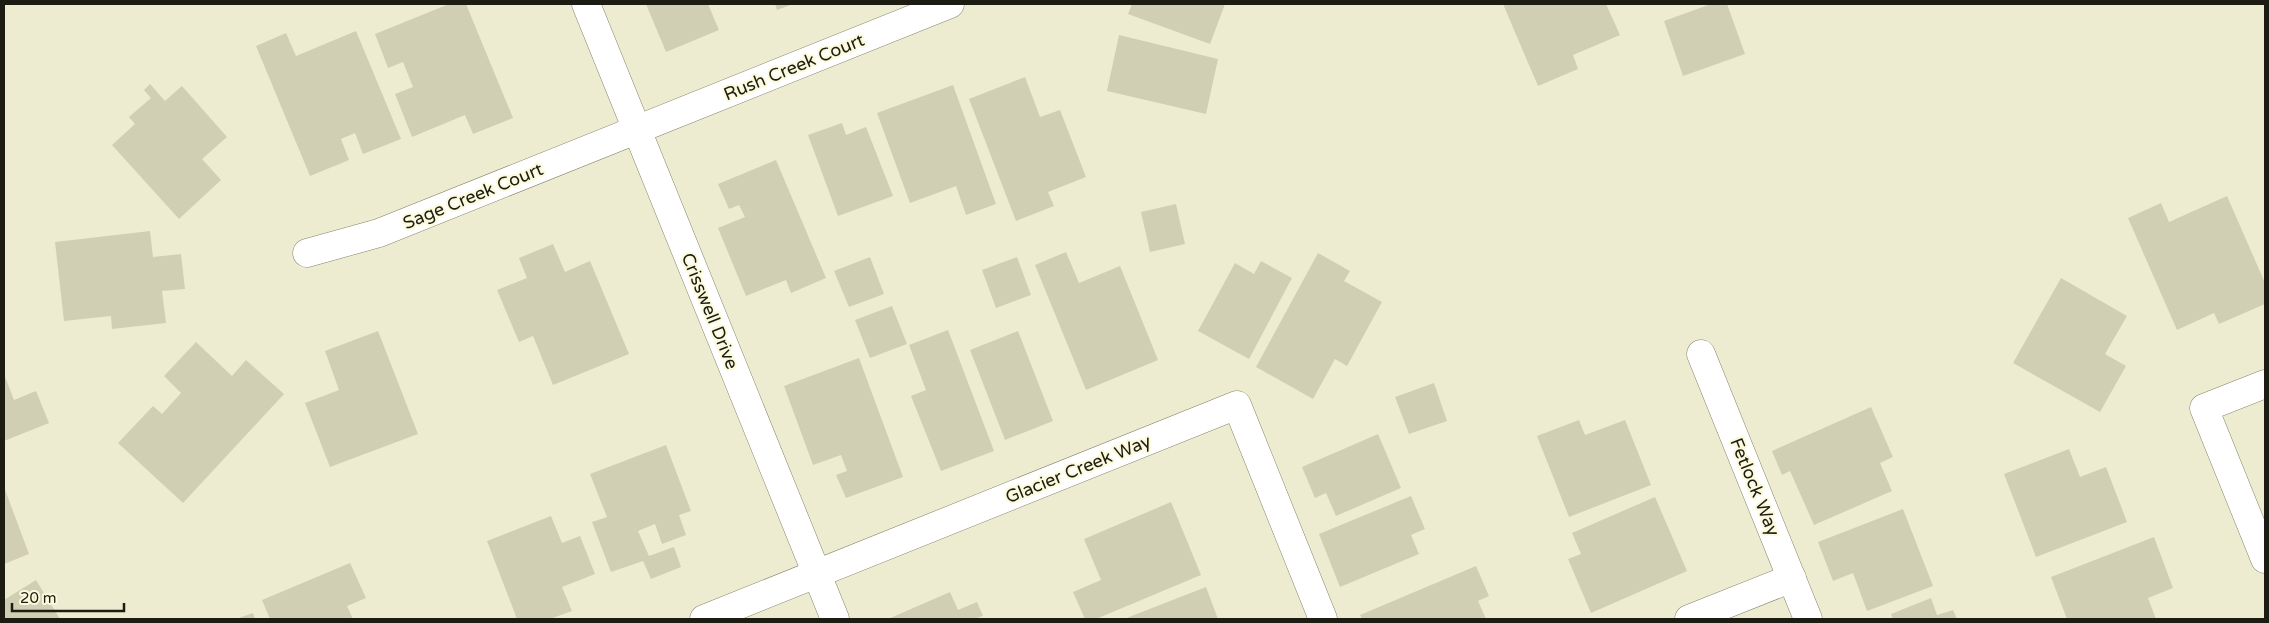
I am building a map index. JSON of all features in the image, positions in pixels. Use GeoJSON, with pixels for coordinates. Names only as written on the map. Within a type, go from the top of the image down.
{"type":"FeatureCollection","features":[{"type":"Feature","properties":{"kind":"street","name":"Crisswell Drive"},"geometry":{"type":"LineString","coordinates":[[586,4],[834,619]]}},
{"type":"Feature","properties":{"kind":"street","name":"Rush Creek Court"},"geometry":{"type":"LineString","coordinates":[[637,130],[950,4]]}},
{"type":"Feature","properties":{"kind":"street","name":"Sage Creek Court"},"geometry":{"type":"LineString","coordinates":[[307,253],[379,233],[637,130]]}},
{"type":"Feature","properties":{"kind":"street","name":"Fetlock Way"},"geometry":{"type":"LineString","coordinates":[[1701,354],[1808,619]]}},
{"type":"Feature","properties":{"kind":"street"},"geometry":{"type":"LineString","coordinates":[[2265,384],[2204,408],[2265,559]]}},
{"type":"Feature","properties":{"kind":"street","name":"Glacier Creek Way"},"geometry":{"type":"LineString","coordinates":[[704,619],[1237,405],[1323,619]]}},
{"type":"Feature","properties":{"kind":"street"},"geometry":{"type":"LineString","coordinates":[[1689,619],[1792,578]]}},
{"type":"Feature","properties":{"kind":"building"},"geometry":{"type":"Polygon","coordinates":[[[449,4],[466,4],[513,118],[473,134],[465,115],[412,137],[395,94],[413,87],[403,62],[388,68],[375,34],[449,4]]]}},
{"type":"Feature","properties":{"kind":"building"},"geometry":{"type":"Polygon","coordinates":[[[646,4],[708,4],[719,30],[666,52],[646,4]]]}},
{"type":"Feature","properties":{"kind":"building"},"geometry":{"type":"Polygon","coordinates":[[[775,4],[793,4],[777,10],[775,4]]]}},
{"type":"Feature","properties":{"kind":"building"},"geometry":{"type":"Polygon","coordinates":[[[1132,4],[1225,4],[1210,44],[1128,14],[1132,4]]]}},
{"type":"Feature","properties":{"kind":"building"},"geometry":{"type":"Polygon","coordinates":[[[1503,4],[1606,4],[1620,35],[1573,55],[1578,69],[1538,86],[1503,4]]]}},
{"type":"Feature","properties":{"kind":"building"},"geometry":{"type":"Polygon","coordinates":[[[1711,4],[1727,4],[1745,54],[1683,76],[1664,21],[1711,4]]]}},
{"type":"Feature","properties":{"kind":"building"},"geometry":{"type":"Polygon","coordinates":[[[356,31],[401,139],[363,154],[355,133],[341,139],[349,160],[310,176],[256,46],[286,33],[296,56],[356,31]]]}},
{"type":"Feature","properties":{"kind":"building"},"geometry":{"type":"Polygon","coordinates":[[[1119,35],[1218,59],[1206,114],[1107,91],[1119,35]]]}},
{"type":"Feature","properties":{"kind":"building"},"geometry":{"type":"Polygon","coordinates":[[[1025,77],[1040,117],[1060,110],[1086,177],[1048,192],[1054,206],[1016,221],[969,99],[1025,77]]]}},
{"type":"Feature","properties":{"kind":"building"},"geometry":{"type":"Polygon","coordinates":[[[150,84],[165,101],[182,86],[227,137],[202,159],[221,180],[179,219],[112,145],[135,124],[129,117],[151,98],[144,90],[150,84]]]}},
{"type":"Feature","properties":{"kind":"building"},"geometry":{"type":"Polygon","coordinates":[[[953,85],[996,204],[966,215],[956,186],[910,203],[877,113],[953,85]]]}},
{"type":"Feature","properties":{"kind":"building"},"geometry":{"type":"Polygon","coordinates":[[[842,123],[846,135],[866,127],[893,196],[838,216],[808,135],[842,123]]]}},
{"type":"Feature","properties":{"kind":"building"},"geometry":{"type":"Polygon","coordinates":[[[776,160],[826,278],[791,293],[786,280],[746,296],[718,228],[745,217],[739,205],[729,209],[718,184],[776,160]]]}},
{"type":"Feature","properties":{"kind":"building"},"geometry":{"type":"Polygon","coordinates":[[[2227,196],[2265,283],[2265,304],[2219,324],[2214,313],[2177,330],[2128,218],[2161,203],[2169,222],[2227,196]]]}},
{"type":"Feature","properties":{"kind":"building"},"geometry":{"type":"Polygon","coordinates":[[[1176,204],[1185,244],[1150,252],[1141,212],[1176,204]]]}},
{"type":"Feature","properties":{"kind":"building"},"geometry":{"type":"Polygon","coordinates":[[[150,231],[153,257],[181,254],[185,289],[162,291],[166,323],[112,329],[111,316],[64,321],[55,242],[150,231]]]}},
{"type":"Feature","properties":{"kind":"building"},"geometry":{"type":"Polygon","coordinates":[[[553,244],[565,272],[590,261],[629,354],[553,385],[533,336],[519,342],[497,290],[527,278],[519,258],[553,244]]]}},
{"type":"Feature","properties":{"kind":"building"},"geometry":{"type":"Polygon","coordinates":[[[1066,252],[1079,283],[1120,266],[1158,360],[1086,390],[1035,265],[1066,252]]]}},
{"type":"Feature","properties":{"kind":"building"},"geometry":{"type":"Polygon","coordinates":[[[1318,253],[1350,271],[1344,281],[1382,302],[1347,366],[1335,359],[1313,399],[1256,367],[1318,253]]]}},
{"type":"Feature","properties":{"kind":"building"},"geometry":{"type":"Polygon","coordinates":[[[870,257],[884,294],[849,307],[834,271],[870,257]]]}},
{"type":"Feature","properties":{"kind":"building"},"geometry":{"type":"Polygon","coordinates":[[[1017,257],[1031,295],[996,308],[982,270],[1017,257]]]}},
{"type":"Feature","properties":{"kind":"building"},"geometry":{"type":"Polygon","coordinates":[[[1261,261],[1292,278],[1249,359],[1198,331],[1235,263],[1254,274],[1261,261]]]}},
{"type":"Feature","properties":{"kind":"building"},"geometry":{"type":"Polygon","coordinates":[[[2061,278],[2127,316],[2105,354],[2126,366],[2100,412],[2013,363],[2061,278]]]}},
{"type":"Feature","properties":{"kind":"building"},"geometry":{"type":"Polygon","coordinates":[[[892,306],[907,344],[870,358],[855,320],[892,306]]]}},
{"type":"Feature","properties":{"kind":"building"},"geometry":{"type":"Polygon","coordinates":[[[948,330],[994,451],[941,471],[911,396],[926,390],[909,345],[948,330]]]}},
{"type":"Feature","properties":{"kind":"building"},"geometry":{"type":"Polygon","coordinates":[[[378,331],[418,434],[330,467],[305,403],[339,390],[325,351],[378,331]]]}},
{"type":"Feature","properties":{"kind":"building"},"geometry":{"type":"Polygon","coordinates":[[[1018,331],[1053,421],[1005,440],[970,350],[1018,331]]]}},
{"type":"Feature","properties":{"kind":"building"},"geometry":{"type":"Polygon","coordinates":[[[196,342],[232,376],[246,360],[284,394],[183,503],[118,443],[153,406],[162,414],[181,393],[164,376],[196,342]]]}},
{"type":"Feature","properties":{"kind":"building"},"geometry":{"type":"Polygon","coordinates":[[[859,358],[903,477],[846,498],[836,475],[847,471],[841,455],[813,465],[784,386],[859,358]]]}},
{"type":"Feature","properties":{"kind":"building"},"geometry":{"type":"Polygon","coordinates":[[[4,374],[14,400],[36,391],[49,423],[4,441],[4,374]]]}},
{"type":"Feature","properties":{"kind":"building"},"geometry":{"type":"Polygon","coordinates":[[[1434,383],[1447,421],[1409,434],[1395,397],[1434,383]]]}},
{"type":"Feature","properties":{"kind":"building"},"geometry":{"type":"Polygon","coordinates":[[[1871,407],[1893,457],[1880,463],[1892,491],[1814,525],[1790,471],[1782,475],[1772,451],[1871,407]]]}},
{"type":"Feature","properties":{"kind":"building"},"geometry":{"type":"Polygon","coordinates":[[[1579,420],[1585,435],[1625,420],[1651,485],[1569,517],[1537,436],[1579,420]]]}},
{"type":"Feature","properties":{"kind":"building"},"geometry":{"type":"Polygon","coordinates":[[[1378,434],[1401,488],[1336,516],[1326,493],[1315,498],[1302,467],[1378,434]]]}},
{"type":"Feature","properties":{"kind":"building"},"geometry":{"type":"Polygon","coordinates":[[[666,445],[691,511],[679,515],[686,535],[662,544],[655,524],[638,531],[649,556],[674,547],[681,567],[651,579],[643,561],[611,572],[592,522],[607,517],[590,474],[666,445]]]}},
{"type":"Feature","properties":{"kind":"building"},"geometry":{"type":"Polygon","coordinates":[[[2069,449],[2080,477],[2106,467],[2127,522],[2036,557],[2004,474],[2069,449]]]}},
{"type":"Feature","properties":{"kind":"building"},"geometry":{"type":"Polygon","coordinates":[[[4,487],[29,554],[4,564],[4,487]]]}},
{"type":"Feature","properties":{"kind":"building"},"geometry":{"type":"Polygon","coordinates":[[[1411,496],[1425,529],[1411,535],[1419,554],[1340,587],[1319,534],[1411,496]]]}},
{"type":"Feature","properties":{"kind":"building"},"geometry":{"type":"Polygon","coordinates":[[[1655,497],[1687,571],[1591,613],[1568,559],[1581,554],[1572,533],[1655,497]]]}},
{"type":"Feature","properties":{"kind":"building"},"geometry":{"type":"Polygon","coordinates":[[[1171,502],[1201,575],[1096,619],[1085,619],[1073,592],[1101,580],[1084,539],[1171,502]]]}},
{"type":"Feature","properties":{"kind":"building"},"geometry":{"type":"Polygon","coordinates":[[[1903,509],[1933,586],[1867,611],[1853,573],[1833,581],[1818,542],[1903,509]]]}},
{"type":"Feature","properties":{"kind":"building"},"geometry":{"type":"Polygon","coordinates":[[[551,516],[562,543],[580,536],[595,574],[562,587],[572,611],[550,619],[517,619],[487,541],[551,516]]]}},
{"type":"Feature","properties":{"kind":"building"},"geometry":{"type":"Polygon","coordinates":[[[2154,537],[2173,588],[2148,598],[2156,619],[2067,619],[2051,577],[2154,537]]]}},
{"type":"Feature","properties":{"kind":"building"},"geometry":{"type":"Polygon","coordinates":[[[350,563],[366,598],[347,606],[353,619],[270,619],[262,600],[350,563]]]}},
{"type":"Feature","properties":{"kind":"building"},"geometry":{"type":"Polygon","coordinates":[[[1476,566],[1489,596],[1478,601],[1486,619],[1362,619],[1360,615],[1476,566]]]}},
{"type":"Feature","properties":{"kind":"building"},"geometry":{"type":"Polygon","coordinates":[[[36,580],[60,619],[4,619],[4,600],[36,580]]]}},
{"type":"Feature","properties":{"kind":"building"},"geometry":{"type":"Polygon","coordinates":[[[1206,587],[1218,619],[1124,619],[1206,587]]]}},
{"type":"Feature","properties":{"kind":"building"},"geometry":{"type":"Polygon","coordinates":[[[950,592],[958,610],[977,602],[983,616],[974,619],[888,619],[950,592]]]}},
{"type":"Feature","properties":{"kind":"building"},"geometry":{"type":"Polygon","coordinates":[[[1931,598],[1937,615],[1953,610],[1957,619],[1893,619],[1891,614],[1931,598]]]}},
{"type":"Feature","properties":{"kind":"building"},"geometry":{"type":"Polygon","coordinates":[[[253,613],[255,619],[236,619],[253,613]]]}}]}
